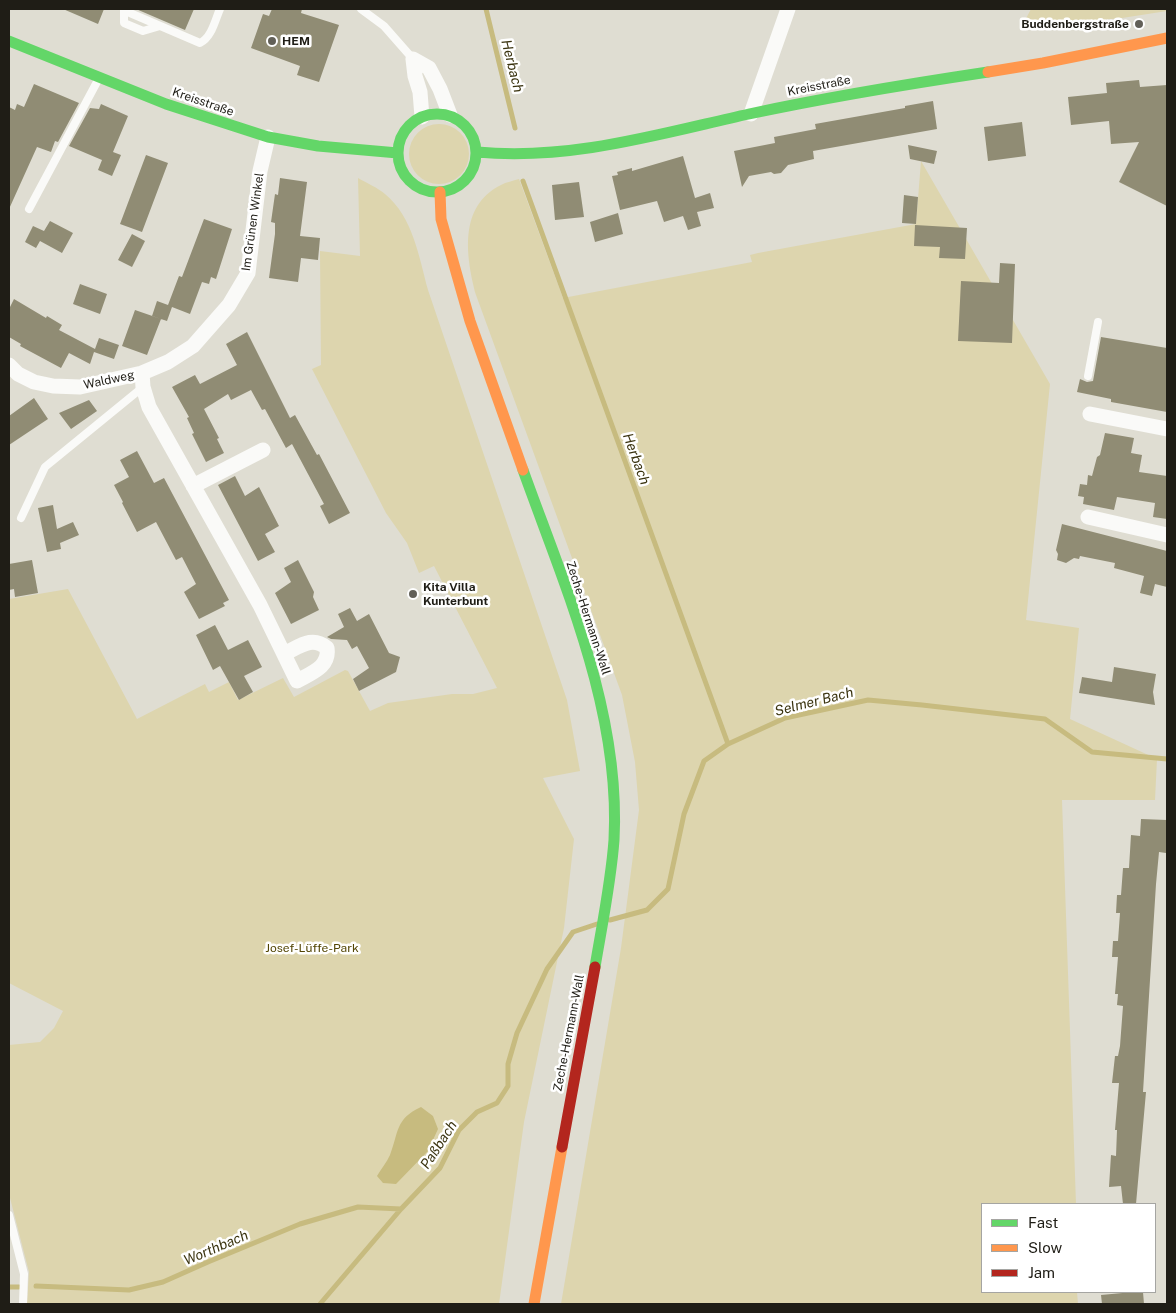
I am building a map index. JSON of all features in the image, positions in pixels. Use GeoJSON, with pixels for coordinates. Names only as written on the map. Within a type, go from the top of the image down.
{"type":"FeatureCollection","features":[{"type":"Feature","properties":{"kind":"main road","name":"Kreisstraße"},"geometry":{"type":"LineString","coordinates":[[477,152],[509,154],[572,151],[622,143],[870,90],[1043,63],[1167,38]]}},
{"type":"Feature","properties":{"kind":"main road","name":"Kreisstraße"},"geometry":{"type":"LineString","coordinates":[[9,40],[98,78],[193,114],[268,137],[318,146],[398,153]]}},
{"type":"Feature","properties":{"kind":"main road"},"geometry":{"type":"LineString","coordinates":[[435,114],[450,115],[470,128],[476,140],[477,152],[475,163],[466,179],[460,184],[449,190],[432,192],[411,182],[404,174],[399,163],[398,153],[401,140],[409,125],[422,117],[435,114]]}},
{"type":"Feature","properties":{"kind":"main road","name":"Zeche-Hermann-Wall"},"geometry":{"type":"LineString","coordinates":[[440,192],[441,219],[470,321],[584,641],[605,721],[613,787],[614,838],[607,900],[534,1304]]}},
{"type":"Feature","properties":{"kind":"street"},"geometry":{"type":"LineString","coordinates":[[751,114],[788,9]]}},
{"type":"Feature","properties":{"kind":"street"},"geometry":{"type":"LineString","coordinates":[[413,59],[429,68],[450,115]]}},
{"type":"Feature","properties":{"kind":"street"},"geometry":{"type":"LineString","coordinates":[[413,59],[414,76],[420,92],[422,117]]}},
{"type":"Feature","properties":{"kind":"street","name":"Im Grünen Winkel"},"geometry":{"type":"LineString","coordinates":[[142,380],[193,346],[229,306],[248,273],[260,171],[268,137]]}},
{"type":"Feature","properties":{"kind":"street","name":"Waldweg"},"geometry":{"type":"LineString","coordinates":[[12,373],[34,382],[53,386],[80,387],[142,380]]}},
{"type":"Feature","properties":{"kind":"street"},"geometry":{"type":"LineString","coordinates":[[142,380],[149,407],[260,605],[284,654]]}},
{"type":"Feature","properties":{"kind":"street"},"geometry":{"type":"LineString","coordinates":[[1090,414],[1167,429]]}},
{"type":"Feature","properties":{"kind":"street"},"geometry":{"type":"LineString","coordinates":[[193,486],[263,450]]}},
{"type":"Feature","properties":{"kind":"street"},"geometry":{"type":"LineString","coordinates":[[1088,518],[1167,534]]}},
{"type":"Feature","properties":{"kind":"lane"},"geometry":{"type":"LineString","coordinates":[[124,9],[130,14],[200,43],[210,33],[220,9]]}},
{"type":"Feature","properties":{"kind":"lane"},"geometry":{"type":"LineString","coordinates":[[360,9],[384,26],[413,59]]}},
{"type":"Feature","properties":{"kind":"lane"},"geometry":{"type":"LineString","coordinates":[[29,209],[98,78]]}},
{"type":"Feature","properties":{"kind":"lane"},"geometry":{"type":"LineString","coordinates":[[1088,376],[1098,322]]}},
{"type":"Feature","properties":{"kind":"lane"},"geometry":{"type":"LineString","coordinates":[[21,518],[45,467],[142,380]]}},
{"type":"Feature","properties":{"kind":"lane"},"geometry":{"type":"LineString","coordinates":[[9,1215],[24,1274],[23,1304]]}},
{"type":"Feature","properties":{"kind":"green space"},"geometry":{"type":"Polygon","coordinates":[[[1031,9],[1167,9],[1167,11],[1122,18],[1021,28],[1031,9]]]}},
{"type":"Feature","properties":{"kind":"green space"},"geometry":{"type":"Polygon","coordinates":[[[433,124],[445,124],[456,129],[464,137],[469,148],[467,166],[456,179],[445,184],[433,184],[422,179],[414,171],[409,160],[409,148],[414,137],[422,129],[433,124]]]}},
{"type":"Feature","properties":{"kind":"green space"},"geometry":{"type":"Polygon","coordinates":[[[921,161],[1050,384],[1026,620],[1079,628],[1070,719],[1157,759],[1155,800],[1062,800],[1076,1203],[981,1203],[981,1293],[1077,1293],[1078,1304],[561,1304],[621,948],[639,810],[635,762],[622,695],[476,295],[468,249],[472,219],[478,206],[487,194],[503,184],[519,179],[563,298],[752,262],[750,255],[758,253],[916,224],[921,161]]]}},
{"type":"Feature","properties":{"kind":"green space","name":"Josef-Lüffe-Park"},"geometry":{"type":"Polygon","coordinates":[[[358,178],[382,192],[395,203],[414,238],[428,290],[567,700],[580,771],[543,778],[574,839],[564,928],[524,1122],[499,1304],[27,1304],[29,1272],[9,1194],[9,1045],[40,1042],[54,1028],[63,1011],[9,983],[9,599],[68,589],[137,719],[205,684],[209,692],[229,682],[238,700],[283,678],[294,697],[345,670],[348,671],[370,711],[388,703],[452,694],[473,694],[497,688],[434,566],[419,573],[407,543],[386,513],[312,369],[321,365],[320,251],[360,256],[358,178]]]}},
{"type":"Feature","properties":{"kind":"shaded area"},"geometry":{"type":"Polygon","coordinates":[[[421,1107],[433,1116],[438,1129],[428,1151],[396,1184],[383,1183],[377,1176],[390,1155],[402,1121],[406,1116],[421,1107]]]}},
{"type":"Feature","properties":{"kind":"building"},"geometry":{"type":"Polygon","coordinates":[[[63,9],[104,9],[98,24],[63,9]]]}},
{"type":"Feature","properties":{"kind":"building"},"geometry":{"type":"Polygon","coordinates":[[[136,9],[194,9],[185,30],[136,9]]]}},
{"type":"Feature","properties":{"kind":"building"},"geometry":{"type":"Polygon","coordinates":[[[272,9],[302,9],[301,13],[339,25],[319,82],[297,75],[300,66],[251,48],[263,14],[269,16],[272,9]]]}},
{"type":"Feature","properties":{"kind":"building"},"geometry":{"type":"Polygon","coordinates":[[[1139,80],[1140,87],[1167,85],[1167,206],[1119,182],[1139,142],[1111,144],[1109,121],[1071,125],[1068,97],[1107,93],[1106,83],[1139,80]]]}},
{"type":"Feature","properties":{"kind":"building"},"geometry":{"type":"Polygon","coordinates":[[[34,84],[79,103],[58,142],[55,141],[51,152],[37,147],[9,209],[9,107],[15,110],[17,104],[24,107],[34,84]]]}},
{"type":"Feature","properties":{"kind":"building"},"geometry":{"type":"Polygon","coordinates":[[[933,101],[937,129],[813,151],[814,159],[788,165],[781,173],[774,174],[771,172],[749,176],[742,187],[734,151],[775,143],[774,137],[816,129],[815,124],[905,108],[905,106],[933,101]]]}},
{"type":"Feature","properties":{"kind":"building"},"geometry":{"type":"Polygon","coordinates":[[[101,104],[128,116],[113,152],[121,155],[112,176],[98,170],[102,160],[69,146],[90,108],[99,109],[101,104]]]}},
{"type":"Feature","properties":{"kind":"building"},"geometry":{"type":"Polygon","coordinates":[[[1022,122],[1026,156],[988,161],[984,127],[1022,122]]]}},
{"type":"Feature","properties":{"kind":"building"},"geometry":{"type":"Polygon","coordinates":[[[908,145],[937,151],[934,164],[910,159],[908,145]]]}},
{"type":"Feature","properties":{"kind":"building"},"geometry":{"type":"Polygon","coordinates":[[[146,155],[168,163],[142,232],[120,224],[146,155]]]}},
{"type":"Feature","properties":{"kind":"building"},"geometry":{"type":"Polygon","coordinates":[[[683,156],[695,198],[710,193],[714,208],[697,212],[701,226],[688,230],[683,216],[664,222],[657,201],[620,210],[612,176],[618,175],[617,172],[632,168],[632,171],[683,156]]]}},
{"type":"Feature","properties":{"kind":"building"},"geometry":{"type":"Polygon","coordinates":[[[280,178],[307,182],[300,236],[320,238],[318,260],[301,258],[298,282],[269,278],[275,234],[275,223],[271,222],[275,194],[278,195],[280,178]]]}},
{"type":"Feature","properties":{"kind":"building"},"geometry":{"type":"Polygon","coordinates":[[[579,182],[584,217],[555,220],[552,185],[579,182]]]}},
{"type":"Feature","properties":{"kind":"building"},"geometry":{"type":"Polygon","coordinates":[[[904,195],[918,197],[916,224],[902,223],[904,195]]]}},
{"type":"Feature","properties":{"kind":"building"},"geometry":{"type":"Polygon","coordinates":[[[618,213],[623,234],[595,242],[590,222],[618,213]]]}},
{"type":"Feature","properties":{"kind":"building"},"geometry":{"type":"Polygon","coordinates":[[[204,219],[232,229],[216,279],[211,277],[209,284],[202,282],[190,314],[172,307],[167,321],[152,316],[157,301],[168,305],[179,276],[182,277],[204,219]]]}},
{"type":"Feature","properties":{"kind":"building"},"geometry":{"type":"Polygon","coordinates":[[[50,221],[73,233],[62,253],[40,241],[36,248],[25,242],[33,226],[44,231],[50,221]]]}},
{"type":"Feature","properties":{"kind":"building"},"geometry":{"type":"Polygon","coordinates":[[[915,225],[967,228],[965,259],[939,258],[940,247],[914,246],[915,225]]]}},
{"type":"Feature","properties":{"kind":"building"},"geometry":{"type":"Polygon","coordinates":[[[132,234],[145,241],[132,267],[118,260],[132,234]]]}},
{"type":"Feature","properties":{"kind":"building"},"geometry":{"type":"Polygon","coordinates":[[[1000,263],[1015,264],[1012,343],[958,341],[961,281],[999,283],[1000,263]]]}},
{"type":"Feature","properties":{"kind":"building"},"geometry":{"type":"Polygon","coordinates":[[[80,284],[107,294],[100,314],[73,304],[80,284]]]}},
{"type":"Feature","properties":{"kind":"building"},"geometry":{"type":"Polygon","coordinates":[[[14,299],[62,325],[59,330],[95,349],[99,338],[119,345],[114,359],[94,352],[90,364],[69,353],[61,368],[20,346],[21,344],[9,337],[9,309],[14,299]]]}},
{"type":"Feature","properties":{"kind":"building"},"geometry":{"type":"Polygon","coordinates":[[[135,310],[161,319],[147,355],[122,346],[135,310]]]}},
{"type":"Feature","properties":{"kind":"building"},"geometry":{"type":"Polygon","coordinates":[[[247,332],[290,418],[295,415],[317,455],[319,454],[350,513],[329,524],[320,506],[324,504],[292,444],[286,448],[265,409],[262,410],[251,390],[231,400],[228,394],[204,409],[219,438],[217,439],[224,453],[206,462],[192,434],[194,433],[187,418],[189,417],[172,387],[195,375],[200,384],[237,365],[226,344],[247,332]]]}},
{"type":"Feature","properties":{"kind":"building"},"geometry":{"type":"Polygon","coordinates":[[[1101,337],[1167,348],[1167,412],[1111,402],[1111,399],[1077,392],[1080,379],[1087,382],[1093,381],[1101,337]]]}},
{"type":"Feature","properties":{"kind":"building"},"geometry":{"type":"Polygon","coordinates":[[[34,398],[48,419],[9,445],[9,416],[34,398]]]}},
{"type":"Feature","properties":{"kind":"building"},"geometry":{"type":"Polygon","coordinates":[[[89,400],[97,411],[71,429],[59,413],[89,400]]]}},
{"type":"Feature","properties":{"kind":"building"},"geometry":{"type":"Polygon","coordinates":[[[1105,433],[1134,438],[1131,453],[1142,455],[1139,472],[1167,476],[1167,519],[1153,517],[1155,503],[1117,497],[1114,510],[1083,504],[1084,497],[1078,496],[1080,484],[1087,485],[1088,475],[1092,476],[1097,457],[1100,455],[1105,433]]]}},
{"type":"Feature","properties":{"kind":"building"},"geometry":{"type":"Polygon","coordinates":[[[137,451],[154,483],[164,478],[229,600],[223,603],[225,606],[199,619],[184,592],[196,584],[182,557],[176,560],[156,522],[137,532],[114,485],[129,477],[120,460],[137,451]]]}},
{"type":"Feature","properties":{"kind":"building"},"geometry":{"type":"Polygon","coordinates":[[[235,476],[245,496],[259,487],[279,526],[265,534],[275,552],[258,561],[218,485],[235,476]]]}},
{"type":"Feature","properties":{"kind":"building"},"geometry":{"type":"Polygon","coordinates":[[[53,505],[57,529],[73,522],[79,535],[60,543],[61,549],[47,552],[38,508],[53,505]]]}},
{"type":"Feature","properties":{"kind":"building"},"geometry":{"type":"Polygon","coordinates":[[[1062,524],[1167,551],[1167,587],[1155,584],[1152,596],[1140,593],[1144,576],[1114,568],[1115,563],[1080,556],[1079,559],[1074,558],[1066,563],[1057,560],[1058,554],[1056,550],[1062,524]]]}},
{"type":"Feature","properties":{"kind":"building"},"geometry":{"type":"Polygon","coordinates":[[[32,560],[38,593],[15,597],[14,589],[9,590],[9,564],[32,560]]]}},
{"type":"Feature","properties":{"kind":"building"},"geometry":{"type":"Polygon","coordinates":[[[298,560],[314,592],[313,597],[319,610],[291,624],[275,593],[291,582],[284,568],[298,560]]]}},
{"type":"Feature","properties":{"kind":"building"},"geometry":{"type":"Polygon","coordinates":[[[350,608],[357,621],[369,614],[389,653],[400,657],[396,672],[359,691],[353,679],[369,668],[357,646],[352,649],[347,640],[327,637],[344,627],[338,614],[350,608]]]}},
{"type":"Feature","properties":{"kind":"building"},"geometry":{"type":"Polygon","coordinates":[[[215,625],[228,650],[248,640],[262,667],[244,676],[253,692],[239,700],[220,666],[213,670],[196,635],[215,625]]]}},
{"type":"Feature","properties":{"kind":"building"},"geometry":{"type":"Polygon","coordinates":[[[1114,667],[1156,674],[1153,692],[1155,705],[1079,693],[1082,677],[1112,682],[1114,667]]]}},
{"type":"Feature","properties":{"kind":"building"},"geometry":{"type":"Polygon","coordinates":[[[1141,819],[1167,820],[1166,853],[1159,852],[1156,884],[1143,1092],[1146,1092],[1136,1203],[1123,1203],[1121,1186],[1109,1187],[1111,1155],[1116,1156],[1117,1130],[1115,1130],[1119,1083],[1112,1083],[1115,1056],[1118,1056],[1120,1046],[1123,1006],[1117,1005],[1118,994],[1115,994],[1118,957],[1112,957],[1113,941],[1118,941],[1120,913],[1116,913],[1117,895],[1121,895],[1123,868],[1129,868],[1131,835],[1140,836],[1141,819]]]}},
{"type":"Feature","properties":{"kind":"building"},"geometry":{"type":"Polygon","coordinates":[[[1143,1293],[1144,1304],[1102,1304],[1101,1295],[1143,1293]]]}},
{"type":"Feature","properties":{"kind":"waterway","name":"Herbach"},"geometry":{"type":"LineString","coordinates":[[486,9],[515,128]]}},
{"type":"Feature","properties":{"kind":"waterway","name":"Herbach"},"geometry":{"type":"LineString","coordinates":[[523,181],[728,744]]}},
{"type":"Feature","properties":{"kind":"waterway","name":"Selmer Bach"},"geometry":{"type":"LineString","coordinates":[[610,920],[647,910],[668,889],[684,814],[704,761],[728,744],[785,718],[868,700],[922,705],[1045,719],[1092,752],[1167,759]]}},
{"type":"Feature","properties":{"kind":"waterway","name":"Paßbach"},"geometry":{"type":"LineString","coordinates":[[320,1304],[401,1209],[440,1168],[459,1130],[477,1112],[497,1103],[508,1086],[508,1064],[517,1033],[547,969],[573,932],[597,924]]}},
{"type":"Feature","properties":{"kind":"waterway","name":"Worthbach"},"geometry":{"type":"LineString","coordinates":[[36,1286],[129,1290],[163,1282],[300,1224],[358,1207],[401,1209]]}},
{"type":"Feature","properties":{"kind":"waterway","name":"Worthbach"},"geometry":{"type":"LineString","coordinates":[[9,1287],[19,1287]]}},
{"type":"Feature","properties":{"kind":"traffic: fast"},"geometry":{"type":"LineString","coordinates":[[9,41],[166,104],[268,137],[318,146],[398,153]]}},
{"type":"Feature","properties":{"kind":"traffic: fast"},"geometry":{"type":"LineString","coordinates":[[477,152],[546,153],[614,144],[808,102],[988,72]]}},
{"type":"Feature","properties":{"kind":"traffic: fast"},"geometry":{"type":"LineString","coordinates":[[437,114],[452,117],[465,125],[473,138],[476,153],[473,168],[465,181],[452,189],[437,192],[422,189],[409,181],[401,168],[398,153],[401,138],[409,125],[422,117],[437,114]]}},
{"type":"Feature","properties":{"kind":"traffic: fast"},"geometry":{"type":"LineString","coordinates":[[523,470],[587,651],[609,745],[614,792],[613,856],[595,967]]}},
{"type":"Feature","properties":{"kind":"traffic: slow"},"geometry":{"type":"LineString","coordinates":[[988,72],[1167,38]]}},
{"type":"Feature","properties":{"kind":"traffic: slow"},"geometry":{"type":"LineString","coordinates":[[440,192],[441,219],[470,321],[523,470]]}},
{"type":"Feature","properties":{"kind":"traffic: slow"},"geometry":{"type":"LineString","coordinates":[[534,1304],[562,1147]]}},
{"type":"Feature","properties":{"kind":"traffic: jam"},"geometry":{"type":"LineString","coordinates":[[562,1147],[595,967]]}},
{"type":"Feature","properties":{"kind":"place","name":"Buddenbergstraße"},"geometry":{"type":"Point","coordinates":[1139,24]}},
{"type":"Feature","properties":{"kind":"place","name":"HEM"},"geometry":{"type":"Point","coordinates":[272,41]}},
{"type":"Feature","properties":{"kind":"place","name":"Kita Villa Kunterbunt"},"geometry":{"type":"Point","coordinates":[413,594]}}]}
